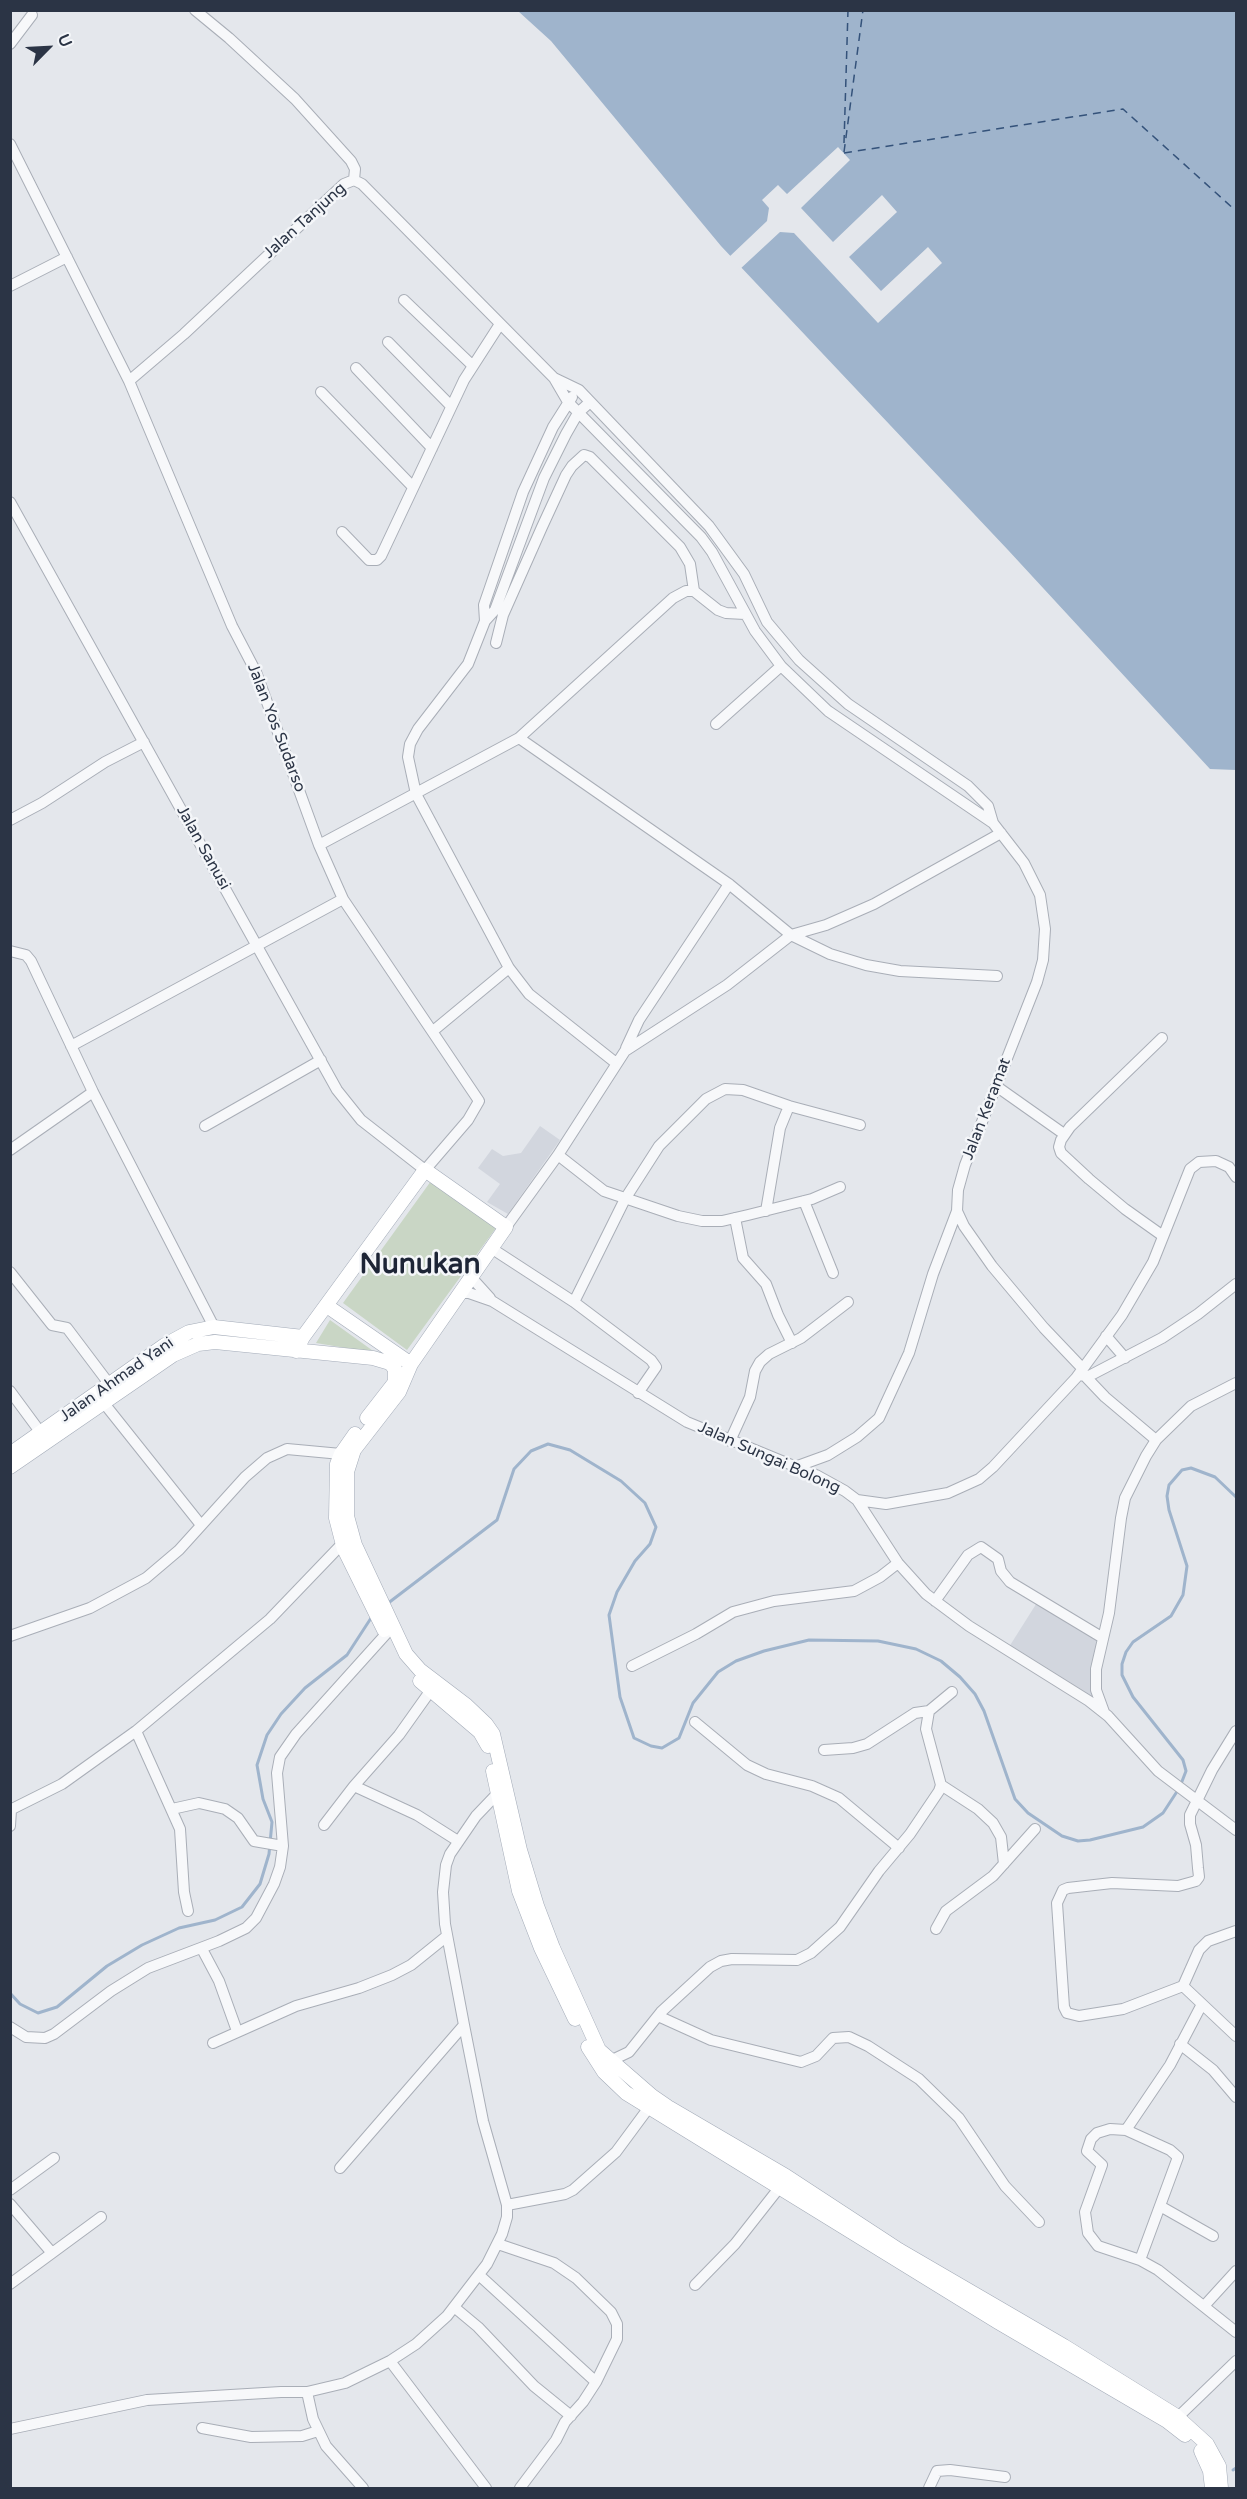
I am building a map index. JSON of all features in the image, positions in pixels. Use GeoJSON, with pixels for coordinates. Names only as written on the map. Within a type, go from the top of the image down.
{"type":"FeatureCollection","features":[{"type":"Feature","properties":{"kind":"main road"},"geometry":{"type":"LineString","coordinates":[[296,1351],[303,1337],[425,1170],[506,1227],[411,1364],[399,1392],[359,1442],[350,1459],[347,1541]]}},
{"type":"Feature","properties":{"kind":"main road"},"geometry":{"type":"LineString","coordinates":[[327,1306],[411,1364]]}},
{"type":"Feature","properties":{"kind":"main road","name":"Jalan Ahmad Yani"},"geometry":{"type":"LineString","coordinates":[[12,1459],[41,1433],[178,1337],[200,1329],[214,1327],[303,1337]]}},
{"type":"Feature","properties":{"kind":"main road","name":"Jalan Ahmad Yani"},"geometry":{"type":"LineString","coordinates":[[12,1459],[189,1346],[215,1342],[373,1358],[390,1363],[395,1368],[395,1382],[340,1454]]}},
{"type":"Feature","properties":{"kind":"main road"},"geometry":{"type":"LineString","coordinates":[[340,1454],[335,1487],[336,1518],[405,1667],[483,1736],[488,1746],[553,1948],[596,2043],[610,2061],[652,2096],[783,2182]]}},
{"type":"Feature","properties":{"kind":"main road"},"geometry":{"type":"LineString","coordinates":[[386,1628],[411,1662],[466,1705],[491,1731],[519,1891],[541,1948],[585,2040],[604,2072],[615,2085],[899,2250],[1178,2428],[1201,2451],[1210,2471],[1212,2488]]}},
{"type":"Feature","properties":{"kind":"main road"},"geometry":{"type":"LineString","coordinates":[[1061,2352],[1178,2417],[1201,2437],[1215,2457],[1219,2466],[1221,2488]]}},
{"type":"Feature","properties":{"kind":"street"},"geometry":{"type":"LineString","coordinates":[[195,10],[295,99],[351,161],[355,169],[354,180]]}},
{"type":"Feature","properties":{"kind":"street"},"geometry":{"type":"LineString","coordinates":[[10,44],[32,15]]}},
{"type":"Feature","properties":{"kind":"street","name":"Jalan Yos Sudarso"},"geometry":{"type":"LineString","coordinates":[[10,144],[129,381],[232,626],[256,672],[319,844],[344,899],[479,1101],[468,1120],[425,1170]]}},
{"type":"Feature","properties":{"kind":"street","name":"Jalan Tanjung"},"geometry":{"type":"LineString","coordinates":[[129,381],[184,334],[336,191],[354,180],[362,184],[554,378]]}},
{"type":"Feature","properties":{"kind":"street"},"geometry":{"type":"LineString","coordinates":[[10,286],[67,257]]}},
{"type":"Feature","properties":{"kind":"street"},"geometry":{"type":"LineString","coordinates":[[404,300],[473,366]]}},
{"type":"Feature","properties":{"kind":"street"},"geometry":{"type":"LineString","coordinates":[[342,532],[369,560],[377,560],[451,406],[500,324]]}},
{"type":"Feature","properties":{"kind":"street"},"geometry":{"type":"LineString","coordinates":[[388,342],[451,406]]}},
{"type":"Feature","properties":{"kind":"street"},"geometry":{"type":"LineString","coordinates":[[356,368],[432,448]]}},
{"type":"Feature","properties":{"kind":"street"},"geometry":{"type":"LineString","coordinates":[[554,378],[579,390],[709,526],[744,574],[767,622],[819,681],[874,722],[968,786],[988,806],[993,823]]}},
{"type":"Feature","properties":{"kind":"street"},"geometry":{"type":"LineString","coordinates":[[554,378],[568,402],[578,413],[701,537],[712,552],[755,631],[781,666],[828,711],[993,823]]}},
{"type":"Feature","properties":{"kind":"street"},"geometry":{"type":"LineString","coordinates":[[485,621],[484,605],[523,492],[549,436],[568,402],[579,390]]}},
{"type":"Feature","properties":{"kind":"street"},"geometry":{"type":"LineString","coordinates":[[321,392],[413,487]]}},
{"type":"Feature","properties":{"kind":"street"},"geometry":{"type":"LineString","coordinates":[[590,402],[578,413],[544,478],[495,610],[485,621],[468,664],[418,729],[410,744],[408,756],[416,794],[509,968],[530,994],[616,1063]]}},
{"type":"Feature","properties":{"kind":"street"},"geometry":{"type":"LineString","coordinates":[[496,644],[503,615],[552,506],[572,466],[584,455],[590,457],[680,547],[690,564],[694,591]]}},
{"type":"Feature","properties":{"kind":"street","name":"Jalan Sanusi"},"geometry":{"type":"LineString","coordinates":[[10,502],[337,1090],[352,1111],[425,1170]]}},
{"type":"Feature","properties":{"kind":"street"},"geometry":{"type":"LineString","coordinates":[[319,844],[519,738],[673,598],[686,591],[694,591],[726,613],[745,614]]}},
{"type":"Feature","properties":{"kind":"street"},"geometry":{"type":"LineString","coordinates":[[755,631],[767,622]]}},
{"type":"Feature","properties":{"kind":"street"},"geometry":{"type":"LineString","coordinates":[[716,724],[781,666]]}},
{"type":"Feature","properties":{"kind":"street"},"geometry":{"type":"LineString","coordinates":[[864,736],[874,722]]}},
{"type":"Feature","properties":{"kind":"street"},"geometry":{"type":"LineString","coordinates":[[519,738],[729,884],[791,935],[830,954],[866,965],[900,971],[997,975]]}},
{"type":"Feature","properties":{"kind":"street"},"geometry":{"type":"LineString","coordinates":[[10,819],[42,803],[105,762],[144,742]]}},
{"type":"Feature","properties":{"kind":"street","name":"Jalan Keramat"},"geometry":{"type":"LineString","coordinates":[[795,1467],[828,1455],[857,1437],[879,1418],[904,1366],[933,1274],[957,1211],[957,1190],[965,1166],[1037,982],[1042,960],[1044,930],[1040,895],[1024,863],[993,823]]}},
{"type":"Feature","properties":{"kind":"street"},"geometry":{"type":"LineString","coordinates":[[625,1051],[727,985],[791,935],[826,925],[874,904],[1001,833]]}},
{"type":"Feature","properties":{"kind":"street"},"geometry":{"type":"LineString","coordinates":[[506,1227],[558,1155],[625,1051],[639,1020],[729,884]]}},
{"type":"Feature","properties":{"kind":"street"},"geometry":{"type":"LineString","coordinates":[[71,1046],[256,944],[344,899]]}},
{"type":"Feature","properties":{"kind":"street"},"geometry":{"type":"LineString","coordinates":[[10,951],[26,955],[31,961],[93,1092],[214,1327]]}},
{"type":"Feature","properties":{"kind":"street"},"geometry":{"type":"LineString","coordinates":[[433,1030],[509,968]]}},
{"type":"Feature","properties":{"kind":"street"},"geometry":{"type":"LineString","coordinates":[[1162,1038],[1119,1077],[1064,1134],[1059,1147],[1069,1161],[1125,1209],[1163,1236]]}},
{"type":"Feature","properties":{"kind":"street"},"geometry":{"type":"LineString","coordinates":[[205,1126],[321,1060]]}},
{"type":"Feature","properties":{"kind":"street"},"geometry":{"type":"LineString","coordinates":[[996,1086],[1064,1134]]}},
{"type":"Feature","properties":{"kind":"street"},"geometry":{"type":"LineString","coordinates":[[574,1302],[625,1199],[659,1146],[706,1099],[717,1092],[735,1088],[789,1106],[860,1125]]}},
{"type":"Feature","properties":{"kind":"street"},"geometry":{"type":"LineString","coordinates":[[10,1150],[93,1092]]}},
{"type":"Feature","properties":{"kind":"street"},"geometry":{"type":"LineString","coordinates":[[766,1211],[780,1128],[789,1106]]}},
{"type":"Feature","properties":{"kind":"street"},"geometry":{"type":"LineString","coordinates":[[558,1155],[604,1191],[678,1216],[702,1221],[735,1218],[766,1211],[804,1201],[840,1187]]}},
{"type":"Feature","properties":{"kind":"street"},"geometry":{"type":"LineString","coordinates":[[857,1500],[873,1503],[903,1502],[948,1493],[979,1479],[1008,1453],[1082,1374],[1141,1285],[1188,1174],[1194,1165],[1199,1162],[1216,1161],[1229,1167],[1236,1177]]}},
{"type":"Feature","properties":{"kind":"street"},"geometry":{"type":"LineString","coordinates":[[804,1201],[833,1274]]}},
{"type":"Feature","properties":{"kind":"street"},"geometry":{"type":"LineString","coordinates":[[957,1211],[963,1226],[992,1266],[1082,1374],[1105,1397],[1156,1440]]}},
{"type":"Feature","properties":{"kind":"street"},"geometry":{"type":"LineString","coordinates":[[735,1218],[743,1258],[766,1284],[792,1343]]}},
{"type":"Feature","properties":{"kind":"street"},"geometry":{"type":"LineString","coordinates":[[491,1248],[574,1302],[651,1360],[656,1368],[638,1393]]}},
{"type":"Feature","properties":{"kind":"street"},"geometry":{"type":"LineString","coordinates":[[10,1272],[49,1322],[55,1326],[67,1328],[110,1385]]}},
{"type":"Feature","properties":{"kind":"street","name":"Jalan Sungai Bolong"},"geometry":{"type":"LineString","coordinates":[[471,1277],[492,1301]]}},
{"type":"Feature","properties":{"kind":"street"},"geometry":{"type":"LineString","coordinates":[[1082,1374],[1125,1358],[1179,1327],[1236,1284]]}},
{"type":"Feature","properties":{"kind":"street","name":"Jalan Sungai Bolong"},"geometry":{"type":"LineString","coordinates":[[460,1293],[469,1293],[492,1301],[687,1422],[795,1467],[845,1491],[857,1500],[898,1563],[918,1587],[976,1631],[1089,1701],[1104,1713],[1167,1779],[1236,1830]]}},
{"type":"Feature","properties":{"kind":"street"},"geometry":{"type":"LineString","coordinates":[[730,1441],[750,1397],[755,1371],[760,1362],[769,1354],[792,1343],[848,1302]]}},
{"type":"Feature","properties":{"kind":"street"},"geometry":{"type":"LineString","coordinates":[[1106,1336],[1125,1358]]}},
{"type":"Feature","properties":{"kind":"street"},"geometry":{"type":"LineString","coordinates":[[1104,1713],[1096,1690],[1096,1662],[1108,1613],[1122,1508],[1140,1467],[1156,1440],[1182,1413],[1196,1403],[1236,1383]]}},
{"type":"Feature","properties":{"kind":"street"},"geometry":{"type":"LineString","coordinates":[[10,1390],[41,1433]]}},
{"type":"Feature","properties":{"kind":"street"},"geometry":{"type":"LineString","coordinates":[[103,1402],[201,1525]]}},
{"type":"Feature","properties":{"kind":"street"},"geometry":{"type":"LineString","coordinates":[[10,1636],[90,1608],[131,1588],[163,1566],[251,1471],[277,1452],[301,1449],[340,1454]]}},
{"type":"Feature","properties":{"kind":"street"},"geometry":{"type":"LineString","coordinates":[[10,1826],[11,1810],[62,1784],[136,1731],[270,1619],[347,1541]]}},
{"type":"Feature","properties":{"kind":"street"},"geometry":{"type":"LineString","coordinates":[[935,1601],[968,1556],[981,1547],[998,1559],[1001,1571],[1010,1582],[1103,1638]]}},
{"type":"Feature","properties":{"kind":"street"},"geometry":{"type":"LineString","coordinates":[[632,1666],[696,1635],[733,1612],[774,1601],[854,1591],[880,1577],[898,1563]]}},
{"type":"Feature","properties":{"kind":"street"},"geometry":{"type":"LineString","coordinates":[[10,2027],[26,2037],[45,2038],[147,1968],[202,1949],[246,1928],[256,1918],[278,1875],[282,1846],[277,1789],[280,1757],[296,1734],[386,1628]]}},
{"type":"Feature","properties":{"kind":"street"},"geometry":{"type":"LineString","coordinates":[[324,1825],[354,1786],[399,1735],[431,1690]]}},
{"type":"Feature","properties":{"kind":"street"},"geometry":{"type":"LineString","coordinates":[[824,1750],[853,1748],[867,1744],[915,1713],[929,1711],[952,1692]]}},
{"type":"Feature","properties":{"kind":"street"},"geometry":{"type":"LineString","coordinates":[[610,2061],[629,2052],[658,2016],[700,1973],[721,1961],[797,1960],[812,1953],[840,1927],[879,1871],[934,1802],[941,1785],[926,1729],[929,1711]]}},
{"type":"Feature","properties":{"kind":"street"},"geometry":{"type":"LineString","coordinates":[[695,1722],[747,1765],[766,1774],[812,1786],[839,1798],[899,1848]]}},
{"type":"Feature","properties":{"kind":"street"},"geometry":{"type":"LineString","coordinates":[[136,1731],[181,1834],[184,1892],[188,1911]]}},
{"type":"Feature","properties":{"kind":"street"},"geometry":{"type":"LineString","coordinates":[[1236,1731],[1196,1800],[1189,1822],[1196,1845],[1199,1877],[1196,1881],[1178,1886],[1112,1883],[1068,1888],[1060,1894],[1056,1914],[1064,2007],[1067,2013],[1078,2016],[1123,2009],[1183,1986],[1199,1950],[1208,1941],[1236,1931]]}},
{"type":"Feature","properties":{"kind":"street"},"geometry":{"type":"LineString","coordinates":[[941,1785],[978,1809],[993,1823],[1001,1837],[1004,1864]]}},
{"type":"Feature","properties":{"kind":"street"},"geometry":{"type":"LineString","coordinates":[[354,1786],[417,1815],[458,1841]]}},
{"type":"Feature","properties":{"kind":"street"},"geometry":{"type":"LineString","coordinates":[[10,2429],[99,2409],[162,2398],[307,2392],[345,2383],[390,2361],[416,2344],[454,2307],[479,2275],[498,2244],[506,2224],[507,2205],[483,2121],[464,2025],[447,1936],[443,1907],[443,1877],[446,1864],[458,1841],[476,1816],[502,1792]]}},
{"type":"Feature","properties":{"kind":"street"},"geometry":{"type":"LineString","coordinates":[[172,1809],[199,1803],[225,1809],[238,1818],[255,1841],[282,1846]]}},
{"type":"Feature","properties":{"kind":"street"},"geometry":{"type":"LineString","coordinates":[[936,1929],[946,1911],[971,1894],[1004,1864],[1035,1829]]}},
{"type":"Feature","properties":{"kind":"street"},"geometry":{"type":"LineString","coordinates":[[213,2043],[296,2006],[359,1988],[393,1975],[411,1965],[447,1936]]}},
{"type":"Feature","properties":{"kind":"street"},"geometry":{"type":"LineString","coordinates":[[202,1949],[219,1981],[237,2031]]}},
{"type":"Feature","properties":{"kind":"street"},"geometry":{"type":"LineString","coordinates":[[1183,1986],[1236,2036]]}},
{"type":"Feature","properties":{"kind":"street"},"geometry":{"type":"LineString","coordinates":[[1126,2130],[1170,2065],[1202,2004]]}},
{"type":"Feature","properties":{"kind":"street"},"geometry":{"type":"LineString","coordinates":[[658,2016],[711,2040],[801,2062],[816,2056],[832,2038],[849,2037],[868,2046],[919,2079],[959,2118],[1005,2186],[1039,2222]]}},
{"type":"Feature","properties":{"kind":"street"},"geometry":{"type":"LineString","coordinates":[[340,2168],[464,2025]]}},
{"type":"Feature","properties":{"kind":"street"},"geometry":{"type":"LineString","coordinates":[[1180,2044],[1213,2070],[1236,2097]]}},
{"type":"Feature","properties":{"kind":"street"},"geometry":{"type":"LineString","coordinates":[[507,2205],[565,2194],[573,2190],[616,2152],[650,2106]]}},
{"type":"Feature","properties":{"kind":"street"},"geometry":{"type":"LineString","coordinates":[[1140,2260],[1178,2157],[1170,2150],[1126,2130],[1110,2129],[1097,2133],[1087,2146],[1088,2152],[1102,2165],[1085,2212],[1088,2233],[1098,2246],[1140,2260],[1158,2270],[1205,2305],[1236,2332]]}},
{"type":"Feature","properties":{"kind":"street"},"geometry":{"type":"LineString","coordinates":[[10,2190],[54,2158]]}},
{"type":"Feature","properties":{"kind":"street"},"geometry":{"type":"LineString","coordinates":[[695,2285],[735,2244],[783,2182]]}},
{"type":"Feature","properties":{"kind":"street"},"geometry":{"type":"LineString","coordinates":[[10,2204],[52,2253]]}},
{"type":"Feature","properties":{"kind":"street"},"geometry":{"type":"LineString","coordinates":[[1160,2206],[1213,2236]]}},
{"type":"Feature","properties":{"kind":"street"},"geometry":{"type":"LineString","coordinates":[[10,2284],[101,2217]]}},
{"type":"Feature","properties":{"kind":"street"},"geometry":{"type":"LineString","coordinates":[[498,2244],[554,2264],[576,2278],[611,2312],[617,2324],[617,2339],[596,2382],[520,2488]]}},
{"type":"Feature","properties":{"kind":"street"},"geometry":{"type":"LineString","coordinates":[[1205,2305],[1236,2271]]}},
{"type":"Feature","properties":{"kind":"street"},"geometry":{"type":"LineString","coordinates":[[479,2275],[596,2382]]}},
{"type":"Feature","properties":{"kind":"street"},"geometry":{"type":"LineString","coordinates":[[454,2307],[478,2327],[534,2386],[571,2416]]}},
{"type":"Feature","properties":{"kind":"street"},"geometry":{"type":"LineString","coordinates":[[390,2361],[486,2488]]}},
{"type":"Feature","properties":{"kind":"street"},"geometry":{"type":"LineString","coordinates":[[1178,2417],[1236,2361]]}},
{"type":"Feature","properties":{"kind":"street"},"geometry":{"type":"LineString","coordinates":[[307,2392],[318,2431],[336,2460],[363,2488]]}},
{"type":"Feature","properties":{"kind":"street"},"geometry":{"type":"LineString","coordinates":[[202,2428],[252,2437],[302,2436],[318,2431]]}},
{"type":"Feature","properties":{"kind":"street"},"geometry":{"type":"LineString","coordinates":[[929,2488],[937,2471],[950,2470],[1005,2477]]}},
{"type":"Feature","properties":{"kind":"shaded area"},"geometry":{"type":"Polygon","coordinates":[[[540,1126],[560,1140],[508,1214],[487,1202],[500,1184],[478,1168],[492,1149],[503,1156],[521,1153],[540,1126]]]}},
{"type":"Feature","properties":{"kind":"shaded area"},"geometry":{"type":"Polygon","coordinates":[[[1038,1601],[1100,1641],[1096,1702],[1009,1647],[1038,1601]]]}},
{"type":"Feature","properties":{"kind":"green space"},"geometry":{"type":"Polygon","coordinates":[[[431,1181],[496,1228],[407,1350],[343,1303],[431,1181]]]}},
{"type":"Feature","properties":{"kind":"green space"},"geometry":{"type":"Polygon","coordinates":[[[330,1320],[376,1353],[316,1343],[330,1320]]]}},
{"type":"Feature","properties":{"kind":"water"},"geometry":{"type":"Polygon","coordinates":[[[518,11],[1236,11],[1236,770],[1210,769],[1008,550],[721,246],[551,41],[518,11]]]}},
{"type":"Feature","properties":{"kind":"pier"},"geometry":{"type":"Polygon","coordinates":[[[838,147],[850,160],[801,208],[833,242],[882,195],[897,212],[849,257],[881,291],[928,247],[942,263],[878,323],[794,233],[780,232],[739,270],[728,258],[767,221],[769,208],[762,200],[778,185],[787,194],[838,147]]]}},
{"type":"Feature","properties":{"kind":"waterway"},"geometry":{"type":"LineString","coordinates":[[387,1604],[497,1520],[514,1469],[531,1451],[548,1444],[570,1450],[621,1481],[645,1503],[656,1527],[650,1544],[635,1561],[617,1592],[609,1615],[620,1697],[634,1738],[651,1746],[662,1748],[679,1738],[693,1703],[718,1672],[736,1661],[764,1651],[809,1640],[878,1641],[916,1649],[941,1661],[960,1677],[975,1694],[984,1711],[1015,1799],[1028,1813],[1062,1836],[1078,1841],[1090,1840],[1143,1827],[1163,1813],[1178,1790]]}},
{"type":"Feature","properties":{"kind":"waterway"},"geometry":{"type":"LineString","coordinates":[[1181,1784],[1186,1771],[1183,1760],[1133,1697],[1122,1675],[1122,1664],[1133,1642],[1171,1616],[1183,1595],[1187,1566],[1169,1510],[1167,1496],[1169,1485],[1182,1470],[1191,1468],[1215,1477],[1236,1497]]}},
{"type":"Feature","properties":{"kind":"waterway"},"geometry":{"type":"LineString","coordinates":[[10,1993],[20,2004],[38,2013],[57,2007],[107,1966],[142,1945],[179,1928],[215,1920],[242,1907],[260,1884],[269,1854],[272,1822],[263,1799],[257,1765],[267,1735],[281,1714],[305,1688],[347,1655],[373,1615]]}},
{"type":"Feature","properties":{"kind":"ferry route"},"geometry":{"type":"LineString","coordinates":[[844,143],[848,10]]}},
{"type":"Feature","properties":{"kind":"ferry route"},"geometry":{"type":"LineString","coordinates":[[844,152],[863,10]]}},
{"type":"Feature","properties":{"kind":"ferry route"},"geometry":{"type":"LineString","coordinates":[[844,153],[1123,109],[1236,211]]}},
{"type":"Feature","properties":{"kind":"district","name":"Nunukan"},"geometry":{"type":"Point","coordinates":[420,1266]}}]}
